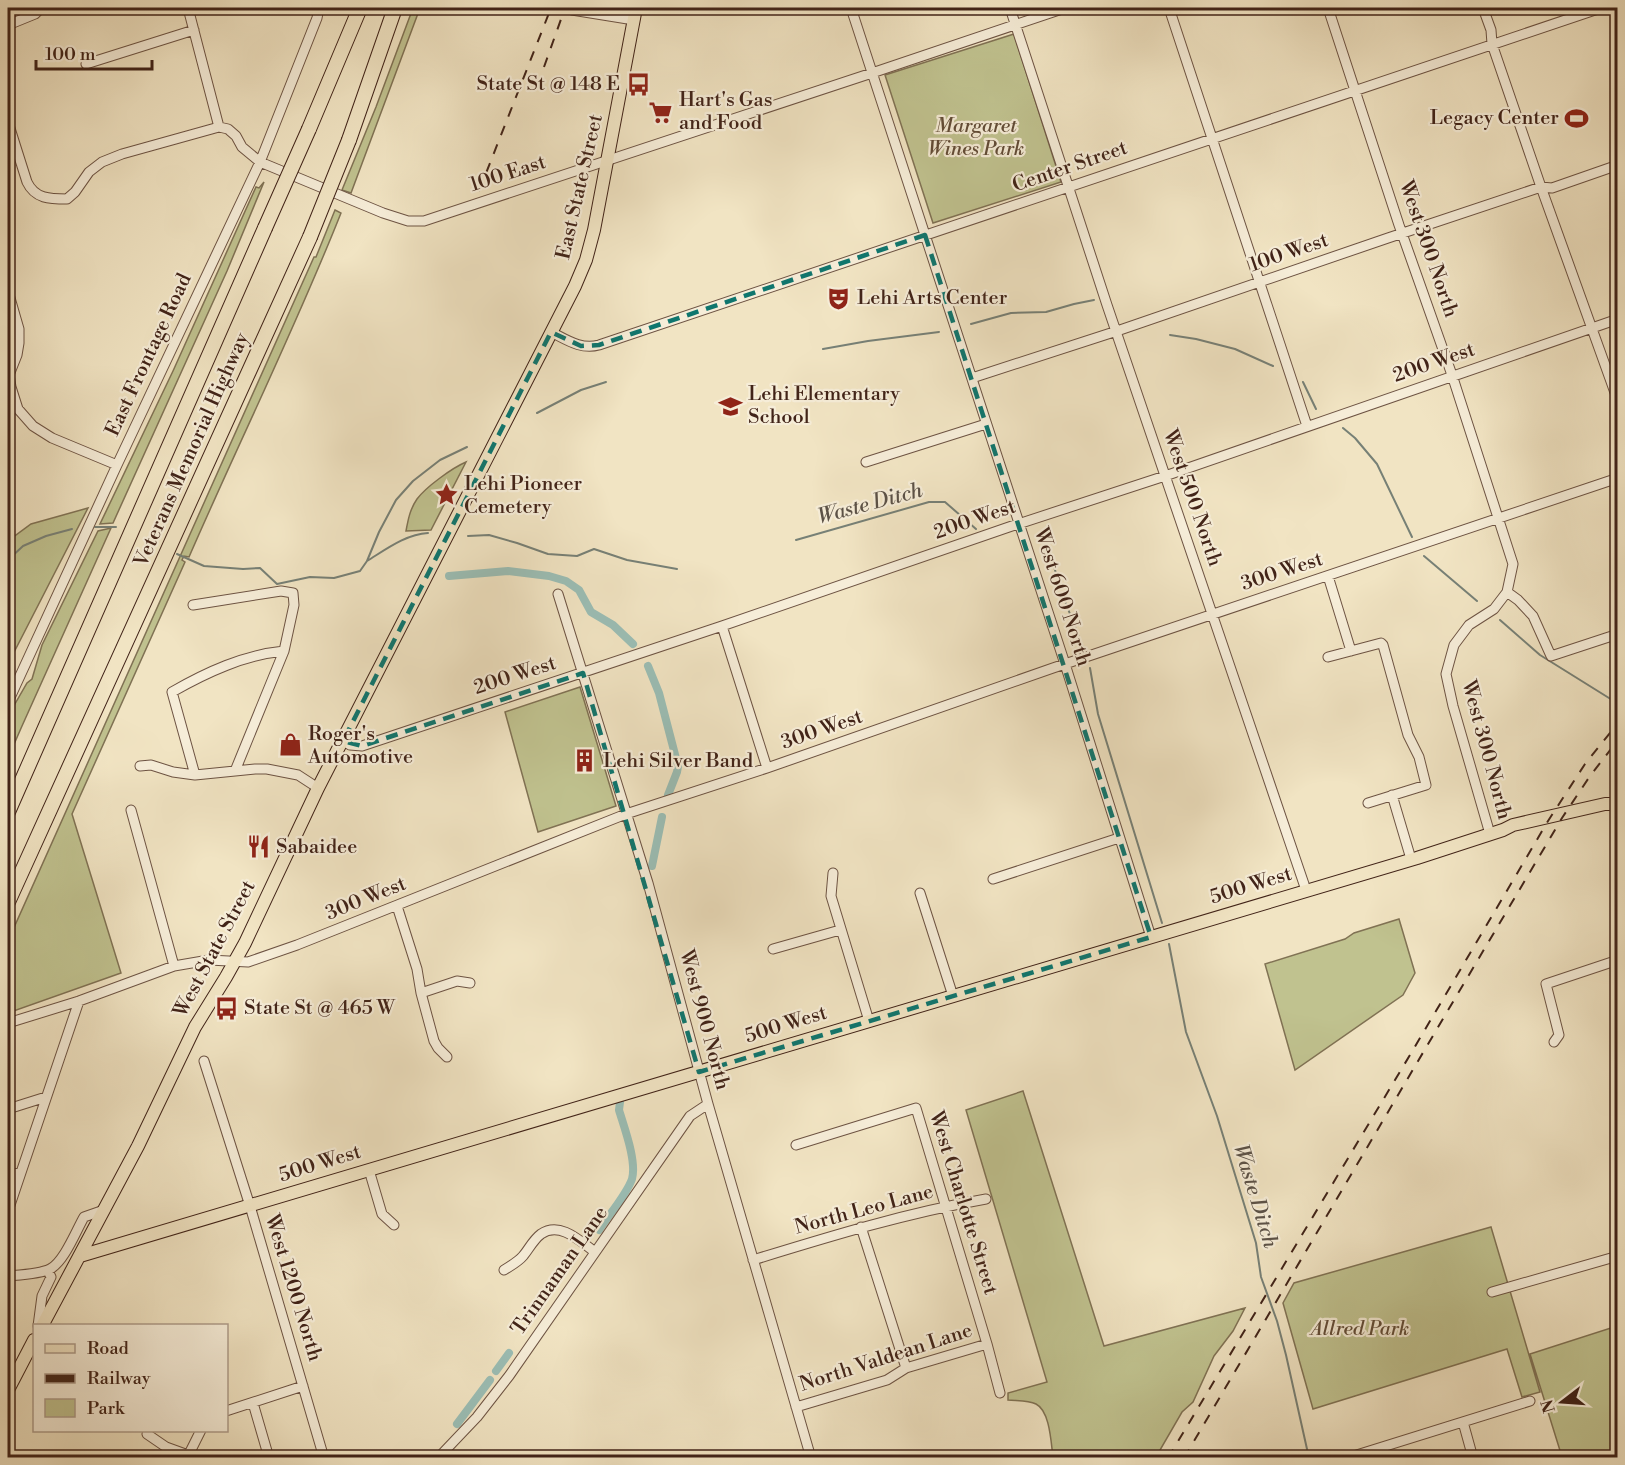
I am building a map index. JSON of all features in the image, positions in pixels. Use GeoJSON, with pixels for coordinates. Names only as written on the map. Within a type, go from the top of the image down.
{"type":"FeatureCollection","features":[{"type":"Feature","properties":{"kind":"highway","name":"Veterans Memorial Highway"},"geometry":{"type":"LineString","coordinates":[[8,812],[309,129],[360,8]]}},
{"type":"Feature","properties":{"kind":"highway","name":"Veterans Memorial Highway"},"geometry":{"type":"LineString","coordinates":[[8,902],[310,237],[349,140],[395,8]]}},
{"type":"Feature","properties":{"kind":"main road","name":"East State Street"},"geometry":{"type":"LineString","coordinates":[[518,397],[586,260],[594,230],[636,8]]}},
{"type":"Feature","properties":{"kind":"main road","name":"West State Street"},"geometry":{"type":"LineString","coordinates":[[41,1324],[104,1210],[195,1027],[236,961],[318,788],[518,397]]}},
{"type":"Feature","properties":{"kind":"main road","name":"500 West"},"geometry":{"type":"LineString","coordinates":[[80,1256],[1503,830],[1515,830],[1606,809],[1617,804]]}},
{"type":"Feature","properties":{"kind":"main road"},"geometry":{"type":"LineString","coordinates":[[8,1389],[33,1342]]}},
{"type":"Feature","properties":{"kind":"street"},"geometry":{"type":"LineString","coordinates":[[8,25],[34,14],[41,8]]}},
{"type":"Feature","properties":{"kind":"street"},"geometry":{"type":"LineString","coordinates":[[188,8],[219,127]]}},
{"type":"Feature","properties":{"kind":"street","name":"East Frontage Road"},"geometry":{"type":"LineString","coordinates":[[8,702],[260,162],[319,8]]}},
{"type":"Feature","properties":{"kind":"street","name":"West 600 North"},"geometry":{"type":"LineString","coordinates":[[851,8],[1065,664],[1151,937]]}},
{"type":"Feature","properties":{"kind":"street","name":"West 500 North"},"geometry":{"type":"LineString","coordinates":[[1010,8],[1165,476],[1306,890]]}},
{"type":"Feature","properties":{"kind":"street","name":"100 East"},"geometry":{"type":"LineString","coordinates":[[260,162],[383,213],[408,220],[424,221],[1065,8]]}},
{"type":"Feature","properties":{"kind":"street"},"geometry":{"type":"LineString","coordinates":[[1169,8],[1307,426]]}},
{"type":"Feature","properties":{"kind":"street","name":"West 300 North"},"geometry":{"type":"LineString","coordinates":[[1328,8],[1513,564],[1507,592],[1494,609],[1469,625],[1459,638],[1454,645],[1446,674],[1452,706],[1490,834]]}},
{"type":"Feature","properties":{"kind":"street"},"geometry":{"type":"LineString","coordinates":[[1483,8],[1491,30],[1492,44],[1617,401]]}},
{"type":"Feature","properties":{"kind":"street","name":"Center Street"},"geometry":{"type":"LineString","coordinates":[[551,332],[581,346],[599,345],[1601,8]]}},
{"type":"Feature","properties":{"kind":"street"},"geometry":{"type":"LineString","coordinates":[[572,10],[634,20]]}},
{"type":"Feature","properties":{"kind":"street"},"geometry":{"type":"LineString","coordinates":[[86,64],[194,30]]}},
{"type":"Feature","properties":{"kind":"street"},"geometry":{"type":"LineString","coordinates":[[8,122],[31,190],[53,199],[67,199],[89,172],[102,162],[122,154],[219,127],[228,129],[236,136],[242,147],[260,162]]}},
{"type":"Feature","properties":{"kind":"street","name":"100 West"},"geometry":{"type":"LineString","coordinates":[[972,378],[1541,187],[1552,188],[1617,165]]}},
{"type":"Feature","properties":{"kind":"street"},"geometry":{"type":"LineString","coordinates":[[8,291],[17,321],[20,343],[8,376],[18,409],[33,426],[52,438],[117,465]]}},
{"type":"Feature","properties":{"kind":"street","name":"200 West"},"geometry":{"type":"LineString","coordinates":[[343,741],[362,747],[1165,476],[1617,319]]}},
{"type":"Feature","properties":{"kind":"street"},"geometry":{"type":"LineString","coordinates":[[866,462],[986,424]]}},
{"type":"Feature","properties":{"kind":"street","name":"300 West"},"geometry":{"type":"LineString","coordinates":[[8,1023],[79,1001],[174,966],[209,960],[248,962],[397,906],[626,814],[1617,478]]}},
{"type":"Feature","properties":{"kind":"street"},"geometry":{"type":"LineString","coordinates":[[1328,576],[1351,651]]}},
{"type":"Feature","properties":{"kind":"street"},"geometry":{"type":"LineString","coordinates":[[194,605],[281,591],[293,593],[294,605],[284,651],[235,771]]}},
{"type":"Feature","properties":{"kind":"street"},"geometry":{"type":"LineString","coordinates":[[1507,592],[1533,616],[1551,656],[1617,634]]}},
{"type":"Feature","properties":{"kind":"street","name":"West 900 North"},"geometry":{"type":"LineString","coordinates":[[558,594],[654,905],[708,1104],[811,1458]]}},
{"type":"Feature","properties":{"kind":"street"},"geometry":{"type":"LineString","coordinates":[[722,626],[767,768]]}},
{"type":"Feature","properties":{"kind":"street"},"geometry":{"type":"LineString","coordinates":[[1328,657],[1381,643],[1383,645],[1408,735],[1419,757],[1426,784],[1368,803]]}},
{"type":"Feature","properties":{"kind":"street"},"geometry":{"type":"LineString","coordinates":[[195,775],[172,692],[211,671],[264,653],[284,651]]}},
{"type":"Feature","properties":{"kind":"street"},"geometry":{"type":"LineString","coordinates":[[140,766],[151,765],[173,772],[195,775],[267,769],[298,775],[318,788]]}},
{"type":"Feature","properties":{"kind":"street"},"geometry":{"type":"LineString","coordinates":[[1392,795],[1411,859]]}},
{"type":"Feature","properties":{"kind":"street"},"geometry":{"type":"LineString","coordinates":[[131,810],[174,966]]}},
{"type":"Feature","properties":{"kind":"street"},"geometry":{"type":"LineString","coordinates":[[993,879],[1119,838]]}},
{"type":"Feature","properties":{"kind":"street"},"geometry":{"type":"LineString","coordinates":[[833,873],[831,896],[869,1021]]}},
{"type":"Feature","properties":{"kind":"street"},"geometry":{"type":"LineString","coordinates":[[920,892],[953,996]]}},
{"type":"Feature","properties":{"kind":"street"},"geometry":{"type":"LineString","coordinates":[[397,906],[417,969],[434,1041],[447,1057]]}},
{"type":"Feature","properties":{"kind":"street"},"geometry":{"type":"LineString","coordinates":[[773,949],[840,930]]}},
{"type":"Feature","properties":{"kind":"street"},"geometry":{"type":"LineString","coordinates":[[1554,1042],[1559,1035],[1546,984],[1617,960]]}},
{"type":"Feature","properties":{"kind":"street"},"geometry":{"type":"LineString","coordinates":[[421,993],[447,983],[457,981],[470,983]]}},
{"type":"Feature","properties":{"kind":"street"},"geometry":{"type":"LineString","coordinates":[[8,1211],[79,1001]]}},
{"type":"Feature","properties":{"kind":"street","name":"West 1200 North"},"geometry":{"type":"LineString","coordinates":[[204,1061],[250,1206],[324,1458]]}},
{"type":"Feature","properties":{"kind":"street"},"geometry":{"type":"LineString","coordinates":[[8,1109],[46,1097]]}},
{"type":"Feature","properties":{"kind":"street","name":"Trinnaman Lane"},"geometry":{"type":"LineString","coordinates":[[438,1458],[484,1409],[690,1116],[708,1104]]}},
{"type":"Feature","properties":{"kind":"street","name":"West Charlotte Street"},"geometry":{"type":"LineString","coordinates":[[796,1146],[916,1108],[1000,1393]]}},
{"type":"Feature","properties":{"kind":"street"},"geometry":{"type":"LineString","coordinates":[[369,1170],[382,1214],[394,1225]]}},
{"type":"Feature","properties":{"kind":"street"},"geometry":{"type":"LineString","coordinates":[[8,1176],[20,1172]]}},
{"type":"Feature","properties":{"kind":"street","name":"North Leo Lane"},"geometry":{"type":"LineString","coordinates":[[753,1260],[861,1227],[986,1199]]}},
{"type":"Feature","properties":{"kind":"street"},"geometry":{"type":"LineString","coordinates":[[8,1276],[48,1271],[54,1267],[64,1254],[84,1217],[104,1210]]}},
{"type":"Feature","properties":{"kind":"street"},"geometry":{"type":"LineString","coordinates":[[861,1227],[906,1368]]}},
{"type":"Feature","properties":{"kind":"street"},"geometry":{"type":"LineString","coordinates":[[504,1270],[522,1258],[543,1233],[554,1229],[575,1237],[595,1252]]}},
{"type":"Feature","properties":{"kind":"street"},"geometry":{"type":"LineString","coordinates":[[1492,1292],[1617,1256]]}},
{"type":"Feature","properties":{"kind":"street"},"geometry":{"type":"LineString","coordinates":[[40,1324],[42,1296],[51,1277],[48,1271]]}},
{"type":"Feature","properties":{"kind":"street","name":"North Valdean Lane"},"geometry":{"type":"LineString","coordinates":[[796,1407],[887,1380],[906,1368],[987,1344]]}},
{"type":"Feature","properties":{"kind":"street"},"geometry":{"type":"LineString","coordinates":[[228,1410],[303,1386]]}},
{"type":"Feature","properties":{"kind":"street"},"geometry":{"type":"LineString","coordinates":[[1347,1458],[1530,1401]]}},
{"type":"Feature","properties":{"kind":"street"},"geometry":{"type":"LineString","coordinates":[[253,1403],[269,1458]]}},
{"type":"Feature","properties":{"kind":"street"},"geometry":{"type":"LineString","coordinates":[[1463,1422],[1473,1458]]}},
{"type":"Feature","properties":{"kind":"street"},"geometry":{"type":"LineString","coordinates":[[147,1434],[166,1447],[188,1456],[200,1432]]}},
{"type":"Feature","properties":{"kind":"highlighted area"},"geometry":{"type":"Polygon","coordinates":[[[925,235],[1151,937],[699,1072],[583,673],[362,746],[343,741],[551,332],[581,346],[599,345],[925,235]]]}},
{"type":"Feature","properties":{"kind":"green space"},"geometry":{"type":"Polygon","coordinates":[[[413,8],[420,8],[351,193],[342,190],[376,107],[413,8]]]}},
{"type":"Feature","properties":{"kind":"green space","name":"Margaret Wines Park"},"geometry":{"type":"Polygon","coordinates":[[[1014,34],[1061,182],[933,223],[885,75],[1014,34]]]}},
{"type":"Feature","properties":{"kind":"green space"},"geometry":{"type":"Polygon","coordinates":[[[264,182],[227,271],[113,523],[100,524],[173,371],[256,187],[259,188],[264,182]]]}},
{"type":"Feature","properties":{"kind":"green space"},"geometry":{"type":"Polygon","coordinates":[[[335,210],[341,213],[305,300],[189,557],[184,556],[182,560],[185,562],[72,814],[121,973],[8,1013],[8,941],[314,257],[316,257],[335,210]]]}},
{"type":"Feature","properties":{"kind":"green space"},"geometry":{"type":"Polygon","coordinates":[[[466,462],[431,530],[406,531],[411,511],[421,494],[440,478],[466,462]]]}},
{"type":"Feature","properties":{"kind":"green space"},"geometry":{"type":"Polygon","coordinates":[[[88,508],[8,664],[8,541],[31,524],[88,508]]]}},
{"type":"Feature","properties":{"kind":"green space"},"geometry":{"type":"Polygon","coordinates":[[[111,528],[8,758],[8,716],[27,683],[32,679],[42,645],[98,531],[111,528]]]}},
{"type":"Feature","properties":{"kind":"green space"},"geometry":{"type":"Polygon","coordinates":[[[580,687],[616,806],[538,832],[505,712],[580,687]]]}},
{"type":"Feature","properties":{"kind":"green space"},"geometry":{"type":"Polygon","coordinates":[[[1399,919],[1415,973],[1403,995],[1295,1070],[1265,964],[1399,919]]]}},
{"type":"Feature","properties":{"kind":"green space"},"geometry":{"type":"Polygon","coordinates":[[[1023,1091],[1104,1346],[1245,1308],[1233,1331],[1214,1356],[1193,1402],[1182,1412],[1156,1457],[1053,1457],[1049,1428],[1041,1408],[1030,1402],[1008,1400],[1008,1393],[1047,1382],[966,1110],[1023,1091]]]}},
{"type":"Feature","properties":{"kind":"green space","name":"Allred Park"},"geometry":{"type":"Polygon","coordinates":[[[1491,1227],[1540,1392],[1522,1397],[1507,1349],[1313,1409],[1283,1303],[1294,1283],[1491,1227]]]}},
{"type":"Feature","properties":{"kind":"green space"},"geometry":{"type":"Polygon","coordinates":[[[1617,1326],[1617,1457],[1562,1457],[1530,1354],[1617,1326]]]}},
{"type":"Feature","properties":{"kind":"waterway"},"geometry":{"type":"LineString","coordinates":[[971,324],[1011,313],[1046,312],[1094,300]]}},
{"type":"Feature","properties":{"kind":"waterway"},"geometry":{"type":"LineString","coordinates":[[823,349],[939,332]]}},
{"type":"Feature","properties":{"kind":"waterway"},"geometry":{"type":"LineString","coordinates":[[1170,335],[1235,349],[1273,366]]}},
{"type":"Feature","properties":{"kind":"waterway"},"geometry":{"type":"LineString","coordinates":[[537,413],[581,390],[606,382]]}},
{"type":"Feature","properties":{"kind":"waterway"},"geometry":{"type":"LineString","coordinates":[[1303,382],[1316,409]]}},
{"type":"Feature","properties":{"kind":"waterway"},"geometry":{"type":"LineString","coordinates":[[1343,428],[1355,438],[1377,464],[1412,537]]}},
{"type":"Feature","properties":{"kind":"waterway"},"geometry":{"type":"LineString","coordinates":[[177,554],[204,566],[260,568],[277,584],[310,577],[334,578],[360,571],[396,500],[413,481],[440,460],[467,447]]}},
{"type":"Feature","properties":{"kind":"waterway","name":"Waste Ditch"},"geometry":{"type":"LineString","coordinates":[[796,540],[929,502],[945,502],[976,529]]}},
{"type":"Feature","properties":{"kind":"waterway"},"geometry":{"type":"LineString","coordinates":[[95,527],[116,527]]}},
{"type":"Feature","properties":{"kind":"waterway"},"geometry":{"type":"LineString","coordinates":[[8,560],[23,546],[46,536],[72,529]]}},
{"type":"Feature","properties":{"kind":"waterway","name":"Waste Ditch"},"geometry":{"type":"LineString","coordinates":[[367,561],[404,539],[428,533]]}},
{"type":"Feature","properties":{"kind":"waterway","name":"Waste Ditch"},"geometry":{"type":"LineString","coordinates":[[468,536],[489,535],[548,554],[577,556],[594,549],[627,560],[677,569]]}},
{"type":"Feature","properties":{"kind":"waterway","name":"Waste Ditch"},"geometry":{"type":"LineString","coordinates":[[1042,554],[1051,558],[1061,588]]}},
{"type":"Feature","properties":{"kind":"waterway"},"geometry":{"type":"LineString","coordinates":[[1424,556],[1477,601]]}},
{"type":"Feature","properties":{"kind":"waterway"},"geometry":{"type":"LineString","coordinates":[[449,576],[508,571],[549,576],[566,581],[579,590],[591,612],[613,625],[633,644]]}},
{"type":"Feature","properties":{"kind":"waterway","name":"Waste Ditch"},"geometry":{"type":"LineString","coordinates":[[1063,596],[1084,650]]}},
{"type":"Feature","properties":{"kind":"waterway"},"geometry":{"type":"LineString","coordinates":[[1500,620],[1540,655],[1617,703]]}},
{"type":"Feature","properties":{"kind":"waterway"},"geometry":{"type":"LineString","coordinates":[[648,666],[659,693],[678,766],[668,795]]}},
{"type":"Feature","properties":{"kind":"waterway","name":"Waste Ditch"},"geometry":{"type":"LineString","coordinates":[[1090,668],[1098,714],[1162,923]]}},
{"type":"Feature","properties":{"kind":"waterway"},"geometry":{"type":"LineString","coordinates":[[652,866],[662,817]]}},
{"type":"Feature","properties":{"kind":"waterway","name":"Waste Ditch"},"geometry":{"type":"LineString","coordinates":[[1169,944],[1186,1032],[1217,1116],[1256,1243],[1261,1277],[1277,1321],[1309,1458]]}},
{"type":"Feature","properties":{"kind":"waterway"},"geometry":{"type":"LineString","coordinates":[[599,1230],[622,1198],[632,1179],[633,1163],[619,1110],[620,1102]]}},
{"type":"Feature","properties":{"kind":"waterway"},"geometry":{"type":"LineString","coordinates":[[496,1371],[509,1353]]}},
{"type":"Feature","properties":{"kind":"waterway"},"geometry":{"type":"LineString","coordinates":[[457,1424],[490,1380]]}},
{"type":"Feature","properties":{"kind":"railway"},"geometry":{"type":"LineString","coordinates":[[479,191],[551,8]]}},
{"type":"Feature","properties":{"kind":"railway"},"geometry":{"type":"LineString","coordinates":[[544,67],[565,8]]}},
{"type":"Feature","properties":{"kind":"railway"},"geometry":{"type":"LineString","coordinates":[[1168,1458],[1548,821],[1585,764],[1618,723]]}},
{"type":"Feature","properties":{"kind":"railway"},"geometry":{"type":"LineString","coordinates":[[1184,1458],[1562,818],[1618,740]]}},
{"type":"Feature","properties":{"kind":"place","name":"State St @ 148 E"},"geometry":{"type":"Point","coordinates":[638,84]}},
{"type":"Feature","properties":{"kind":"place","name":"Hart's Gas and Food"},"geometry":{"type":"Point","coordinates":[661,112]}},
{"type":"Feature","properties":{"kind":"place","name":"Legacy Center"},"geometry":{"type":"Point","coordinates":[1577,118]}},
{"type":"Feature","properties":{"kind":"place","name":"Lehi Arts Center"},"geometry":{"type":"Point","coordinates":[839,298]}},
{"type":"Feature","properties":{"kind":"place","name":"Lehi Elementary School"},"geometry":{"type":"Point","coordinates":[730,406]}},
{"type":"Feature","properties":{"kind":"place","name":"Lehi Pioneer Cemetery"},"geometry":{"type":"Point","coordinates":[446,495]}},
{"type":"Feature","properties":{"kind":"place","name":"Roger's Automotive"},"geometry":{"type":"Point","coordinates":[290,745]}},
{"type":"Feature","properties":{"kind":"place","name":"Lehi Silver Band"},"geometry":{"type":"Point","coordinates":[585,761]}},
{"type":"Feature","properties":{"kind":"place","name":"Sabaidee"},"geometry":{"type":"Point","coordinates":[258,847]}},
{"type":"Feature","properties":{"kind":"place","name":"State St @ 465 W"},"geometry":{"type":"Point","coordinates":[226,1008]}}]}
